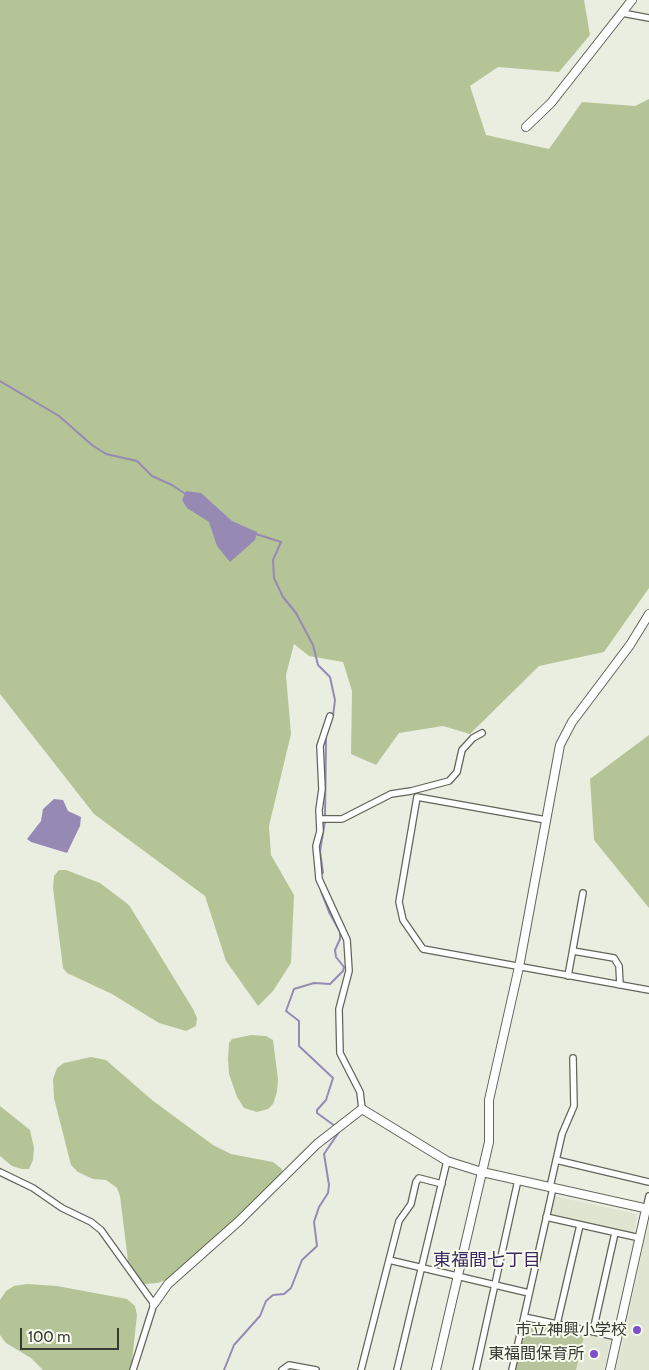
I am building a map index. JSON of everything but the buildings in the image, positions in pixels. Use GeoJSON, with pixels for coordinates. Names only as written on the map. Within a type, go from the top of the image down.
{"type":"FeatureCollection","features":[{"type":"Feature","properties":{"kind":"street"},"geometry":{"type":"LineString","coordinates":[[526,127],[551,104],[632,0]]}},
{"type":"Feature","properties":{"kind":"street"},"geometry":{"type":"LineString","coordinates":[[622,13],[649,18]]}},
{"type":"Feature","properties":{"kind":"street"},"geometry":{"type":"LineString","coordinates":[[436,1370],[489,1142],[488,1109],[491,1088],[520,967],[546,820],[564,734],[630,645],[649,614]]}},
{"type":"Feature","properties":{"kind":"street"},"geometry":{"type":"LineString","coordinates":[[330,716],[320,746],[322,789],[316,846],[319,879],[347,940],[349,971],[340,1009],[340,1053],[360,1092],[362,1109]]}},
{"type":"Feature","properties":{"kind":"street"},"geometry":{"type":"LineString","coordinates":[[320,820],[342,819],[391,794],[411,792],[449,781],[454,777],[462,750],[473,738],[482,733]]}},
{"type":"Feature","properties":{"kind":"street"},"geometry":{"type":"LineString","coordinates":[[411,792],[418,796],[546,820]]}},
{"type":"Feature","properties":{"kind":"street"},"geometry":{"type":"LineString","coordinates":[[418,796],[399,902],[403,920],[423,949],[649,990]]}},
{"type":"Feature","properties":{"kind":"street"},"geometry":{"type":"LineString","coordinates":[[568,976],[583,893]]}},
{"type":"Feature","properties":{"kind":"street"},"geometry":{"type":"LineString","coordinates":[[573,951],[614,958],[619,966],[620,985]]}},
{"type":"Feature","properties":{"kind":"street"},"geometry":{"type":"LineString","coordinates":[[512,1370],[546,1217],[562,1134],[574,1106],[573,1058]]}},
{"type":"Feature","properties":{"kind":"street"},"geometry":{"type":"LineString","coordinates":[[362,1109],[447,1161],[482,1172],[648,1209]]}},
{"type":"Feature","properties":{"kind":"street"},"geometry":{"type":"LineString","coordinates":[[133,1370],[154,1304],[168,1284],[239,1221],[317,1144],[362,1109]]}},
{"type":"Feature","properties":{"kind":"street"},"geometry":{"type":"LineString","coordinates":[[556,1160],[649,1182]]}},
{"type":"Feature","properties":{"kind":"street"},"geometry":{"type":"LineString","coordinates":[[397,1370],[447,1161]]}},
{"type":"Feature","properties":{"kind":"street"},"geometry":{"type":"LineString","coordinates":[[0,1172],[34,1188],[62,1208],[91,1222],[101,1230],[154,1304]]}},
{"type":"Feature","properties":{"kind":"street"},"geometry":{"type":"LineString","coordinates":[[360,1370],[399,1221],[411,1204],[416,1182],[419,1178],[442,1184]]}},
{"type":"Feature","properties":{"kind":"street"},"geometry":{"type":"LineString","coordinates":[[476,1370],[518,1180]]}},
{"type":"Feature","properties":{"kind":"street"},"geometry":{"type":"LineString","coordinates":[[610,1370],[648,1209],[649,1196]]}},
{"type":"Feature","properties":{"kind":"street"},"geometry":{"type":"LineString","coordinates":[[546,1217],[640,1238]]}},
{"type":"Feature","properties":{"kind":"street"},"geometry":{"type":"LineString","coordinates":[[557,1324],[580,1225]]}},
{"type":"Feature","properties":{"kind":"street"},"geometry":{"type":"LineString","coordinates":[[592,1331],[615,1233]]}},
{"type":"Feature","properties":{"kind":"street"},"geometry":{"type":"LineString","coordinates":[[389,1260],[529,1293]]}},
{"type":"Feature","properties":{"kind":"street"},"geometry":{"type":"LineString","coordinates":[[524,1317],[618,1337]]}},
{"type":"Feature","properties":{"kind":"street"},"geometry":{"type":"LineString","coordinates":[[282,1370],[290,1365],[316,1370]]}},
{"type":"Feature","properties":{"kind":"shaded area"},"geometry":{"type":"Polygon","coordinates":[[[186,491],[201,493],[232,521],[257,532],[255,540],[230,562],[217,546],[209,522],[187,508],[182,500],[186,491]]]}},
{"type":"Feature","properties":{"kind":"shaded area"},"geometry":{"type":"Polygon","coordinates":[[[54,799],[63,800],[68,811],[81,817],[80,826],[67,853],[31,842],[27,839],[41,821],[43,809],[54,799]]]}},
{"type":"Feature","properties":{"kind":"shaded area"},"geometry":{"type":"Polygon","coordinates":[[[554,1196],[637,1214],[634,1234],[551,1214],[554,1196]]]}},
{"type":"Feature","properties":{"kind":"shaded area","name":"市立神興小学校"},"geometry":{"type":"Polygon","coordinates":[[[649,1221],[649,1370],[616,1370],[634,1290],[649,1221]]]}},
{"type":"Feature","properties":{"kind":"shaded area","name":"東福間保育所"},"geometry":{"type":"Polygon","coordinates":[[[585,1332],[611,1338],[604,1370],[576,1370],[585,1332]]]}},
{"type":"Feature","properties":{"kind":"green space"},"geometry":{"type":"Polygon","coordinates":[[[0,0],[584,0],[590,35],[559,72],[498,67],[470,86],[486,135],[549,149],[582,102],[635,106],[649,99],[649,588],[604,652],[539,666],[470,734],[443,726],[399,733],[376,765],[351,754],[352,691],[343,662],[309,656],[294,644],[286,675],[291,734],[269,826],[271,855],[294,895],[291,963],[273,991],[258,1006],[226,961],[205,896],[94,814],[0,694],[0,0]]]}},
{"type":"Feature","properties":{"kind":"green space"},"geometry":{"type":"Polygon","coordinates":[[[649,735],[649,908],[594,840],[590,779],[649,735]]]}},
{"type":"Feature","properties":{"kind":"green space"},"geometry":{"type":"Polygon","coordinates":[[[59,870],[66,870],[100,883],[129,905],[193,1009],[197,1018],[196,1026],[186,1031],[159,1023],[112,994],[67,973],[63,968],[53,888],[54,876],[59,870]]]}},
{"type":"Feature","properties":{"kind":"green space"},"geometry":{"type":"Polygon","coordinates":[[[251,1035],[266,1036],[273,1040],[278,1079],[277,1092],[273,1104],[268,1109],[257,1112],[244,1108],[237,1097],[229,1074],[229,1043],[232,1039],[251,1035]]]}},
{"type":"Feature","properties":{"kind":"green space"},"geometry":{"type":"Polygon","coordinates":[[[91,1057],[106,1060],[152,1100],[213,1145],[231,1154],[273,1162],[282,1169],[283,1179],[170,1278],[158,1283],[145,1284],[135,1280],[129,1269],[120,1196],[117,1188],[106,1180],[93,1179],[78,1172],[71,1165],[54,1098],[53,1079],[57,1068],[64,1063],[91,1057]]]}},
{"type":"Feature","properties":{"kind":"green space"},"geometry":{"type":"Polygon","coordinates":[[[0,1106],[30,1130],[34,1148],[33,1160],[29,1169],[12,1166],[0,1156],[0,1106]]]}},
{"type":"Feature","properties":{"kind":"green space"},"geometry":{"type":"Polygon","coordinates":[[[27,1284],[57,1286],[127,1299],[135,1306],[137,1315],[131,1370],[43,1370],[31,1358],[6,1343],[0,1335],[0,1300],[6,1291],[14,1286],[27,1284]]]}},
{"type":"Feature","properties":{"kind":"green space"},"geometry":{"type":"Polygon","coordinates":[[[530,1320],[585,1332],[576,1370],[515,1370],[526,1322],[530,1320]]]}},
{"type":"Feature","properties":{"kind":"waterway"},"geometry":{"type":"LineString","coordinates":[[0,381],[59,416],[92,445],[106,454],[137,461],[152,476],[172,485],[187,495]]}},
{"type":"Feature","properties":{"kind":"waterway"},"geometry":{"type":"LineString","coordinates":[[256,534],[281,542],[273,560],[274,578],[283,597],[296,613],[313,645],[318,665],[330,677],[335,700],[333,716]]}},
{"type":"Feature","properties":{"kind":"waterway"},"geometry":{"type":"LineString","coordinates":[[325,817],[326,737]]}},
{"type":"Feature","properties":{"kind":"waterway"},"geometry":{"type":"LineString","coordinates":[[323,873],[320,851],[325,821]]}},
{"type":"Feature","properties":{"kind":"waterway"},"geometry":{"type":"LineString","coordinates":[[321,891],[329,912],[340,932],[340,939],[335,950],[336,957],[344,967],[343,971],[330,984],[314,983],[294,989],[286,1011],[299,1021],[299,1046],[333,1078],[326,1100],[317,1110],[317,1113],[335,1126]]}},
{"type":"Feature","properties":{"kind":"waterway"},"geometry":{"type":"LineString","coordinates":[[224,1370],[234,1345],[260,1316],[266,1301],[273,1295],[284,1294],[291,1288],[302,1260],[317,1246],[314,1222],[319,1207],[328,1193],[329,1185],[324,1154],[339,1132],[337,1130]]}},
{"type":"Feature","properties":{"kind":"place","name":"市立神興小学校"},"geometry":{"type":"Point","coordinates":[637,1330]}},
{"type":"Feature","properties":{"kind":"place","name":"東福間保育所"},"geometry":{"type":"Point","coordinates":[594,1354]}},
{"type":"Feature","properties":{"kind":"district","name":"東福間七丁目"},"geometry":{"type":"Point","coordinates":[487,1261]}}]}
